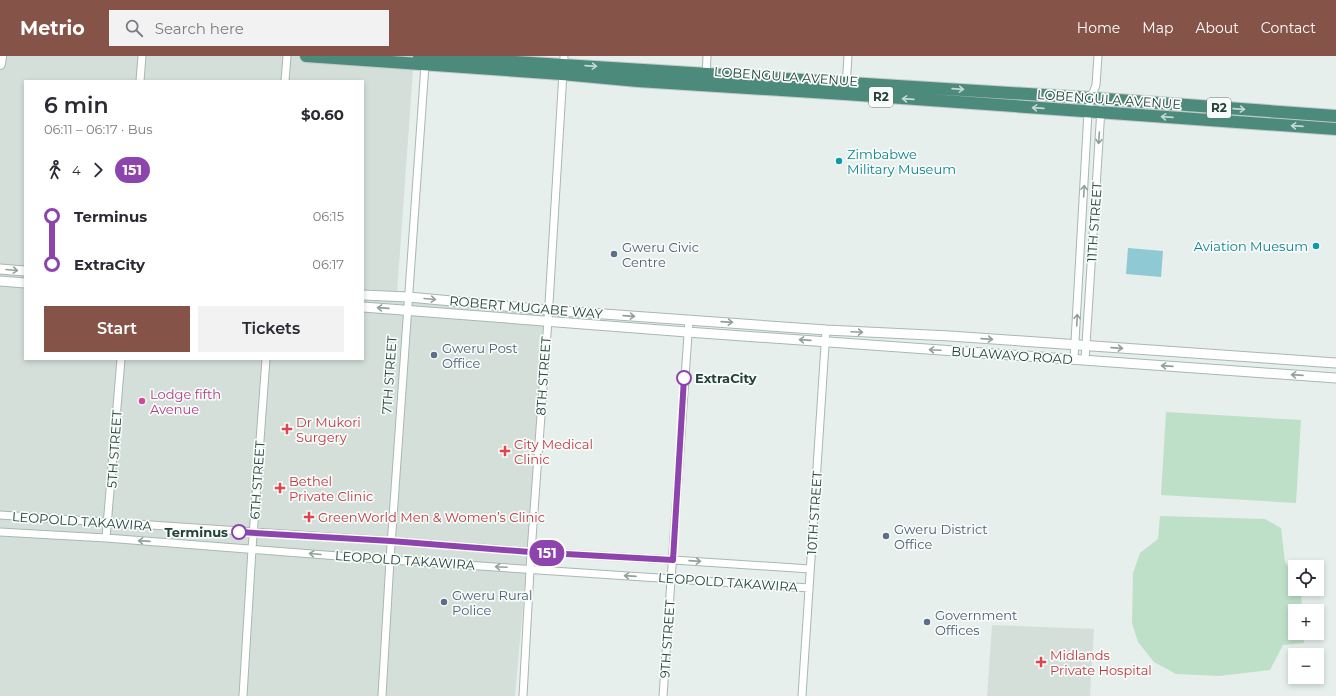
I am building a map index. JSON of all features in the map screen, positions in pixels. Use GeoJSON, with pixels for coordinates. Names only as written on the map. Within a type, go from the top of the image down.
{"type":"FeatureCollection","features":[{"type":"Feature","properties":{"kind":"highway","name":"LOBENGULA AVENUE"},"geometry":{"type":"LineString","coordinates":[[306,56],[424,58],[563,65],[706,80],[846,88],[1097,98],[1336,116]]}},
{"type":"Feature","properties":{"kind":"highway","name":"LOBENGULA AVENUE"},"geometry":{"type":"LineString","coordinates":[[846,88],[1088,112],[1336,129]]}},
{"type":"Feature","properties":{"kind":"main road"},"geometry":{"type":"LineString","coordinates":[[0,64],[1,56]]}},
{"type":"Feature","properties":{"kind":"street"},"geometry":{"type":"LineString","coordinates":[[140,80],[142,56]]}},
{"type":"Feature","properties":{"kind":"street"},"geometry":{"type":"LineString","coordinates":[[286,80],[287,56]]}},
{"type":"Feature","properties":{"kind":"street"},"geometry":{"type":"LineString","coordinates":[[706,80],[707,56]]}},
{"type":"Feature","properties":{"kind":"street"},"geometry":{"type":"LineString","coordinates":[[846,88],[848,56]]}},
{"type":"Feature","properties":{"kind":"street","name":"11TH STREET"},"geometry":{"type":"LineString","coordinates":[[1085,360],[1101,113],[1097,98],[1096,85],[1098,56]]}},
{"type":"Feature","properties":{"kind":"street","name":"7TH STREET"},"geometry":{"type":"LineString","coordinates":[[382,696],[391,541],[409,297],[424,58]]}},
{"type":"Feature","properties":{"kind":"street","name":"8TH STREET"},"geometry":{"type":"LineString","coordinates":[[523,696],[530,552],[548,320],[563,65]]}},
{"type":"Feature","properties":{"kind":"street","name":"11TH STREET"},"geometry":{"type":"LineString","coordinates":[[1074,359],[1088,112],[1097,98],[1096,85]]}},
{"type":"Feature","properties":{"kind":"street"},"geometry":{"type":"LineString","coordinates":[[0,269],[24,271]]}},
{"type":"Feature","properties":{"kind":"street"},"geometry":{"type":"LineString","coordinates":[[0,281],[24,283]]}},
{"type":"Feature","properties":{"kind":"street","name":"ROBERT MUGABE WAY"},"geometry":{"type":"LineString","coordinates":[[364,294],[548,310],[689,320]]}},
{"type":"Feature","properties":{"kind":"street","name":"ROBERT MUGABE WAY"},"geometry":{"type":"LineString","coordinates":[[364,307],[548,320],[687,332]]}},
{"type":"Feature","properties":{"kind":"street","name":"BULAWAYO ROAD"},"geometry":{"type":"LineString","coordinates":[[689,320],[826,330],[1086,345],[1336,363]]}},
{"type":"Feature","properties":{"kind":"street","name":"9TH STREET"},"geometry":{"type":"LineString","coordinates":[[664,696],[689,320]]}},
{"type":"Feature","properties":{"kind":"street","name":"10TH STREET"},"geometry":{"type":"LineString","coordinates":[[802,696],[826,330]]}},
{"type":"Feature","properties":{"kind":"street","name":"BULAWAYO ROAD"},"geometry":{"type":"LineString","coordinates":[[687,332],[1336,378]]}},
{"type":"Feature","properties":{"kind":"street","name":"5TH STREET"},"geometry":{"type":"LineString","coordinates":[[106,538],[121,360]]}},
{"type":"Feature","properties":{"kind":"street","name":"6TH STREET"},"geometry":{"type":"LineString","coordinates":[[243,696],[266,360]]}},
{"type":"Feature","properties":{"kind":"street","name":"LEOPOLD TAKAWIRA"},"geometry":{"type":"LineString","coordinates":[[0,515],[391,541],[530,552],[810,569]]}},
{"type":"Feature","properties":{"kind":"street","name":"LEOPOLD TAKAWIRA"},"geometry":{"type":"LineString","coordinates":[[0,532],[106,538],[390,560],[530,568],[809,588]]}},
{"type":"Feature","properties":{"kind":"shaded area"},"geometry":{"type":"Polygon","coordinates":[[[0,56],[414,56],[397,293],[550,306],[515,696],[0,696],[0,56]]]}},
{"type":"Feature","properties":{"kind":"shaded area","name":"Midlands Private Hospital"},"geometry":{"type":"Polygon","coordinates":[[[992,625],[1094,629],[1090,696],[987,696],[992,625]]]}},
{"type":"Feature","properties":{"kind":"green space"},"geometry":{"type":"Polygon","coordinates":[[[1166,412],[1301,420],[1296,503],[1161,495],[1166,412]]]}},
{"type":"Feature","properties":{"kind":"green space"},"geometry":{"type":"Polygon","coordinates":[[[1160,516],[1265,519],[1281,528],[1285,562],[1288,566],[1288,596],[1301,596],[1302,604],[1288,604],[1288,640],[1304,640],[1304,643],[1283,645],[1270,670],[1219,676],[1176,674],[1154,662],[1138,642],[1132,623],[1133,573],[1140,553],[1158,539],[1160,516]]]}},
{"type":"Feature","properties":{"kind":"water"},"geometry":{"type":"Polygon","coordinates":[[[1128,248],[1163,251],[1161,277],[1126,274],[1128,248]]]}},
{"type":"Feature","properties":{"kind":"bus line","name":"151"},"geometry":{"type":"LineString","coordinates":[[239,532],[391,541],[530,552],[673,560],[684,378]]}},
{"type":"Feature","properties":{"kind":"place","name":"Zimbabwe Military Museum"},"geometry":{"type":"Point","coordinates":[839,161]}},
{"type":"Feature","properties":{"kind":"place","name":"Aviation Muesum"},"geometry":{"type":"Point","coordinates":[1316,246]}},
{"type":"Feature","properties":{"kind":"place","name":"Gweru Civic Centre"},"geometry":{"type":"Point","coordinates":[614,254]}},
{"type":"Feature","properties":{"kind":"place","name":"Gweru Post Office"},"geometry":{"type":"Point","coordinates":[434,355]}},
{"type":"Feature","properties":{"kind":"place","name":"ExtraCity"},"geometry":{"type":"Point","coordinates":[684,378]}},
{"type":"Feature","properties":{"kind":"place","name":"Lodge fifth Avenue"},"geometry":{"type":"Point","coordinates":[142,401]}},
{"type":"Feature","properties":{"kind":"place","name":"Dr Mukori Surgery"},"geometry":{"type":"Point","coordinates":[287,429]}},
{"type":"Feature","properties":{"kind":"place","name":"City Medical Clinic"},"geometry":{"type":"Point","coordinates":[505,451]}},
{"type":"Feature","properties":{"kind":"place","name":"Bethel Private Clinic"},"geometry":{"type":"Point","coordinates":[280,488]}},
{"type":"Feature","properties":{"kind":"place","name":"GreenWorld Men & Women’s Clinic"},"geometry":{"type":"Point","coordinates":[309,517]}},
{"type":"Feature","properties":{"kind":"place","name":"Terminus"},"geometry":{"type":"Point","coordinates":[239,532]}},
{"type":"Feature","properties":{"kind":"place","name":"Gweru District Office"},"geometry":{"type":"Point","coordinates":[886,536]}},
{"type":"Feature","properties":{"kind":"place","name":"Gweru Rural Police"},"geometry":{"type":"Point","coordinates":[444,602]}},
{"type":"Feature","properties":{"kind":"place","name":"Government Offices"},"geometry":{"type":"Point","coordinates":[927,622]}},
{"type":"Feature","properties":{"kind":"place","name":"Midlands Private Hospital"},"geometry":{"type":"Point","coordinates":[1041,662]}}]}
